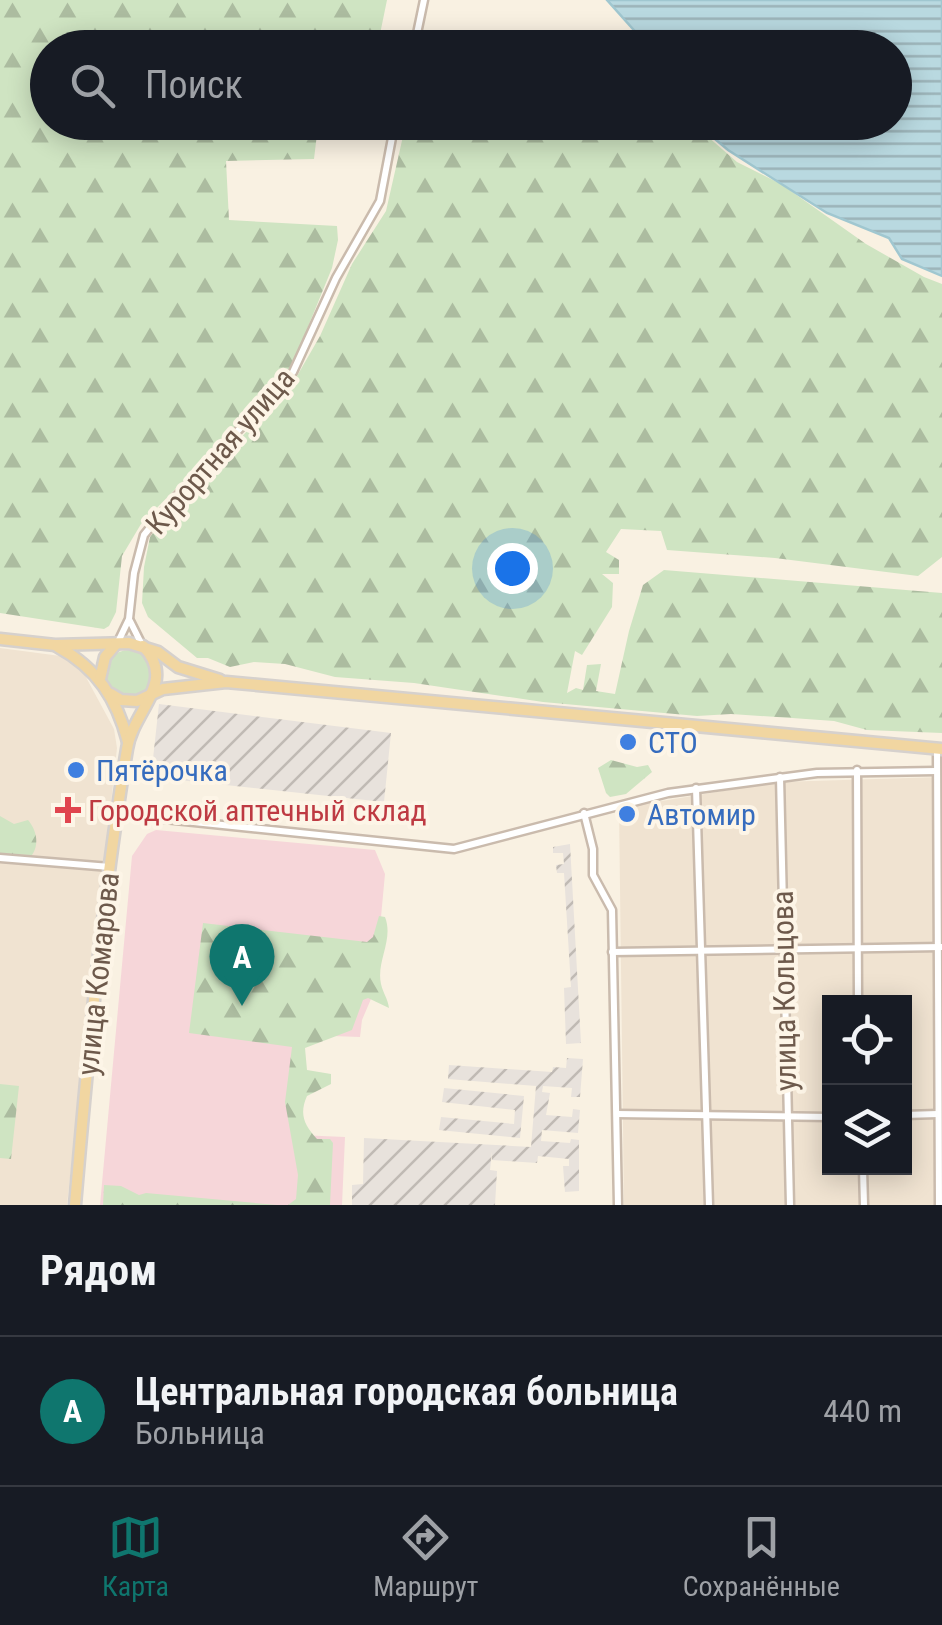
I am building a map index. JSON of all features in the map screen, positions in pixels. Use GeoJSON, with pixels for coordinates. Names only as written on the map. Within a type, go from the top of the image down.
{"type":"FeatureCollection","features":[{"type":"Feature","properties":{"kind":"main road"},"geometry":{"type":"LineString","coordinates":[[0,639],[56,645],[143,646],[178,667],[226,682]]}},
{"type":"Feature","properties":{"kind":"main road"},"geometry":{"type":"LineString","coordinates":[[100,679],[105,657],[116,644]]}},
{"type":"Feature","properties":{"kind":"main road"},"geometry":{"type":"LineString","coordinates":[[56,645],[78,658],[100,679],[110,694],[128,743]]}},
{"type":"Feature","properties":{"kind":"main road"},"geometry":{"type":"LineString","coordinates":[[128,743],[139,714],[153,694],[158,669],[143,646]]}},
{"type":"Feature","properties":{"kind":"main road"},"geometry":{"type":"LineString","coordinates":[[110,694],[120,700],[137,701],[182,686],[226,682],[939,749]]}},
{"type":"Feature","properties":{"kind":"main road","name":"улица Комарова"},"geometry":{"type":"LineString","coordinates":[[74,1205],[110,866],[128,743]]}},
{"type":"Feature","properties":{"kind":"street"},"geometry":{"type":"LineString","coordinates":[[418,30],[424,0]]}},
{"type":"Feature","properties":{"kind":"street","name":"Курортная улица"},"geometry":{"type":"LineString","coordinates":[[116,644],[129,620],[138,547],[152,524],[294,372],[336,278],[380,201],[392,140]]}},
{"type":"Feature","properties":{"kind":"street"},"geometry":{"type":"LineString","coordinates":[[129,620],[143,646]]}},
{"type":"Feature","properties":{"kind":"street"},"geometry":{"type":"LineString","coordinates":[[939,749],[939,1205]]}},
{"type":"Feature","properties":{"kind":"street"},"geometry":{"type":"LineString","coordinates":[[117,814],[454,849],[584,813],[696,788],[857,770],[936,771]]}},
{"type":"Feature","properties":{"kind":"street"},"geometry":{"type":"LineString","coordinates":[[857,770],[858,995]]}},
{"type":"Feature","properties":{"kind":"street","name":"улица Кольцова"},"geometry":{"type":"LineString","coordinates":[[780,777],[790,1205]]}},
{"type":"Feature","properties":{"kind":"street"},"geometry":{"type":"LineString","coordinates":[[696,788],[709,1205]]}},
{"type":"Feature","properties":{"kind":"street"},"geometry":{"type":"LineString","coordinates":[[584,813],[593,850],[593,875],[612,910],[618,1205]]}},
{"type":"Feature","properties":{"kind":"street"},"geometry":{"type":"LineString","coordinates":[[0,858],[110,866]]}},
{"type":"Feature","properties":{"kind":"street"},"geometry":{"type":"LineString","coordinates":[[612,952],[939,947]]}},
{"type":"Feature","properties":{"kind":"street"},"geometry":{"type":"LineString","coordinates":[[617,1114],[822,1117]]}},
{"type":"Feature","properties":{"kind":"street"},"geometry":{"type":"LineString","coordinates":[[912,1115],[940,1114]]}},
{"type":"Feature","properties":{"kind":"street"},"geometry":{"type":"LineString","coordinates":[[862,1175],[864,1205]]}},
{"type":"Feature","properties":{"kind":"shaded area"},"geometry":{"type":"Polygon","coordinates":[[[0,648],[68,657],[81,668],[114,729],[117,748],[67,1205],[0,1205],[0,648]]]}},
{"type":"Feature","properties":{"kind":"shaded area"},"geometry":{"type":"Polygon","coordinates":[[[159,704],[391,733],[384,802],[151,777],[159,704]]]}},
{"type":"Feature","properties":{"kind":"shaded area"},"geometry":{"type":"Polygon","coordinates":[[[942,777],[942,1205],[624,1205],[619,808],[778,782],[942,777]]]}},
{"type":"Feature","properties":{"kind":"shaded area"},"geometry":{"type":"Polygon","coordinates":[[[156,830],[375,850],[385,874],[374,992],[362,1020],[360,1037],[305,1035],[299,1135],[345,1137],[342,1205],[100,1205],[132,856],[147,834],[156,830]]]}},
{"type":"Feature","properties":{"kind":"shaded area"},"geometry":{"type":"Polygon","coordinates":[[[570,844],[581,1043],[566,1044],[564,988],[571,987],[564,873],[557,873],[556,865],[564,864],[563,853],[553,853],[553,847],[570,844]]]}},
{"type":"Feature","properties":{"kind":"shaded area"},"geometry":{"type":"Polygon","coordinates":[[[567,1058],[583,1059],[580,1097],[571,1097],[572,1088],[543,1086],[542,1092],[550,1093],[546,1115],[572,1117],[573,1109],[580,1110],[578,1133],[542,1130],[541,1141],[579,1140],[579,1191],[565,1192],[563,1166],[569,1166],[569,1159],[538,1156],[537,1163],[492,1160],[492,1152],[490,1170],[497,1171],[495,1205],[352,1205],[352,1185],[363,1184],[364,1138],[531,1147],[536,1086],[448,1079],[449,1065],[552,1072],[553,1067],[566,1068],[567,1058]]]}},
{"type":"Feature","properties":{"kind":"shaded area"},"geometry":{"type":"Polygon","coordinates":[[[444,1088],[524,1096],[520,1138],[439,1130],[441,1117],[514,1124],[515,1110],[442,1102],[444,1088]]]}},
{"type":"Feature","properties":{"kind":"green space"},"geometry":{"type":"Polygon","coordinates":[[[0,0],[387,0],[381,30],[30,30],[30,140],[316,140],[314,159],[226,161],[229,220],[337,226],[338,240],[332,268],[292,366],[141,524],[122,556],[116,612],[109,626],[104,629],[0,613],[0,0]]]}},
{"type":"Feature","properties":{"kind":"green space"},"geometry":{"type":"Polygon","coordinates":[[[402,140],[712,140],[737,162],[781,184],[866,244],[942,284],[942,557],[918,576],[775,558],[667,550],[661,531],[621,529],[606,552],[619,560],[619,574],[602,574],[613,583],[612,607],[582,655],[575,651],[567,693],[576,688],[583,690],[587,665],[601,664],[596,691],[615,694],[643,585],[664,570],[942,593],[942,733],[867,730],[834,721],[731,714],[697,716],[543,702],[414,683],[335,677],[285,664],[254,662],[230,667],[197,658],[148,617],[142,603],[150,537],[293,383],[320,336],[352,264],[386,211],[402,140]]]}},
{"type":"Feature","properties":{"kind":"green space"},"geometry":{"type":"Polygon","coordinates":[[[129,650],[146,657],[153,674],[146,691],[129,698],[112,691],[105,674],[112,657],[129,650]]]}},
{"type":"Feature","properties":{"kind":"green space"},"geometry":{"type":"Polygon","coordinates":[[[611,760],[637,767],[648,765],[652,772],[626,794],[610,797],[598,768],[611,760]]]}},
{"type":"Feature","properties":{"kind":"green space"},"geometry":{"type":"Polygon","coordinates":[[[0,816],[14,824],[28,820],[36,837],[32,855],[0,854],[0,816]]]}},
{"type":"Feature","properties":{"kind":"green space"},"geometry":{"type":"Polygon","coordinates":[[[379,916],[385,917],[387,926],[380,975],[389,1008],[368,998],[363,1000],[352,1030],[305,1048],[307,1070],[331,1074],[331,1084],[307,1096],[303,1114],[317,1139],[330,1139],[333,1143],[330,1205],[288,1205],[296,1199],[298,1175],[285,1102],[292,1047],[189,1033],[203,923],[367,942],[373,937],[379,916]]]}},
{"type":"Feature","properties":{"kind":"green space"},"geometry":{"type":"Polygon","coordinates":[[[0,1084],[19,1086],[11,1159],[0,1158],[0,1084]]]}},
{"type":"Feature","properties":{"kind":"green space"},"geometry":{"type":"Polygon","coordinates":[[[104,1185],[121,1186],[139,1195],[277,1205],[103,1205],[104,1185]]]}},
{"type":"Feature","properties":{"kind":"water"},"geometry":{"type":"Polygon","coordinates":[[[607,0],[942,0],[942,276],[902,259],[889,238],[827,213],[716,140],[912,140],[912,30],[634,30],[607,0]]]}},
{"type":"Feature","properties":{"kind":"place","name":"СТО"},"geometry":{"type":"Point","coordinates":[628,742]}},
{"type":"Feature","properties":{"kind":"place","name":"Пятёрочка"},"geometry":{"type":"Point","coordinates":[76,770]}},
{"type":"Feature","properties":{"kind":"place","name":"Городской аптечный склад"},"geometry":{"type":"Point","coordinates":[68,810]}},
{"type":"Feature","properties":{"kind":"place","name":"Автомир"},"geometry":{"type":"Point","coordinates":[627,814]}},
{"type":"Feature","properties":{"kind":"place","name":"Центральная городская больница"},"geometry":{"type":"Point","coordinates":[242,1006]}}]}
